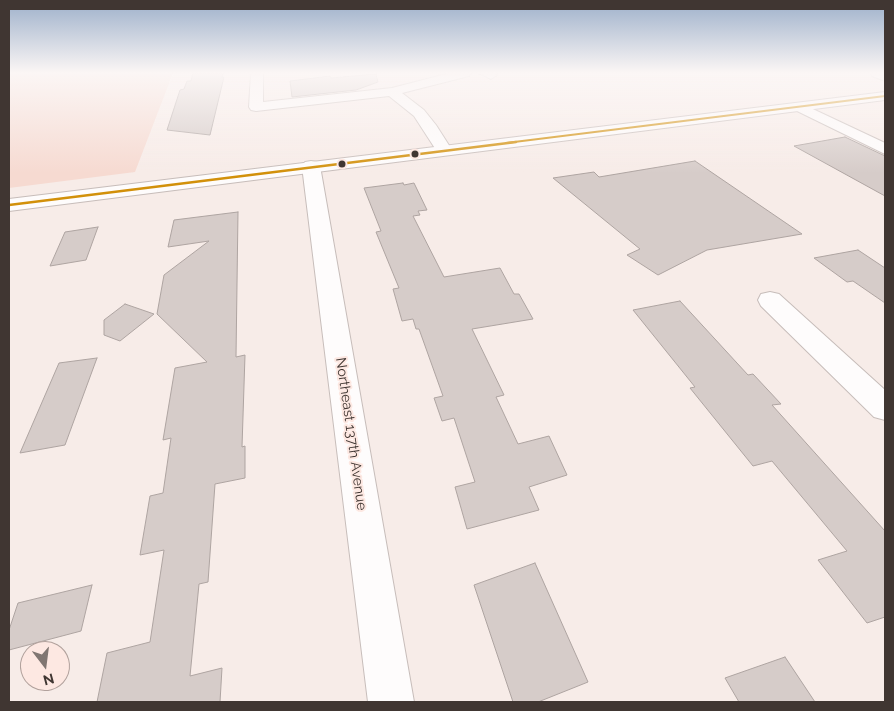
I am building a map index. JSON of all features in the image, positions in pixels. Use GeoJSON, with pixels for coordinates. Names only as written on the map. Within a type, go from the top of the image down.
{"type":"FeatureCollection","features":[{"type":"Feature","properties":{"kind":"street"},"geometry":{"type":"LineString","coordinates":[[410,106],[429,125],[444,150]]}},
{"type":"Feature","properties":{"kind":"street"},"geometry":{"type":"LineString","coordinates":[[9,204],[806,106]]}},
{"type":"Feature","properties":{"kind":"street"},"geometry":{"type":"LineString","coordinates":[[800,107],[885,149]]}},
{"type":"Feature","properties":{"kind":"street","name":"Northeast 137th Avenue"},"geometry":{"type":"LineString","coordinates":[[311,166],[391,702]]}},
{"type":"Feature","properties":{"kind":"street"},"geometry":{"type":"LineString","coordinates":[[770,300],[885,408]]}},
{"type":"Feature","properties":{"kind":"shaded area"},"geometry":{"type":"Polygon","coordinates":[[[9,106],[160,106],[135,172],[9,188],[9,106]]]}},
{"type":"Feature","properties":{"kind":"building"},"geometry":{"type":"Polygon","coordinates":[[[175,106],[217,106],[210,135],[167,130],[175,106]]]}},
{"type":"Feature","properties":{"kind":"building"},"geometry":{"type":"Polygon","coordinates":[[[845,137],[885,156],[885,196],[794,146],[845,137]]]}},
{"type":"Feature","properties":{"kind":"building"},"geometry":{"type":"Polygon","coordinates":[[[695,161],[802,234],[707,250],[658,275],[627,255],[640,249],[553,178],[594,172],[599,177],[695,161]]]}},
{"type":"Feature","properties":{"kind":"building"},"geometry":{"type":"Polygon","coordinates":[[[403,183],[404,185],[414,183],[427,210],[418,211],[420,215],[413,216],[444,277],[500,268],[514,294],[519,294],[533,319],[472,329],[504,395],[496,397],[518,444],[549,436],[567,475],[529,487],[539,510],[467,529],[455,487],[475,482],[454,418],[442,421],[434,398],[443,396],[419,329],[416,329],[413,319],[402,321],[393,289],[399,288],[376,232],[381,231],[364,188],[403,183]]]}},
{"type":"Feature","properties":{"kind":"building"},"geometry":{"type":"Polygon","coordinates":[[[238,212],[236,357],[245,355],[242,447],[245,446],[245,478],[215,484],[208,582],[199,584],[190,676],[222,668],[220,702],[97,702],[107,653],[150,642],[164,550],[140,555],[150,496],[163,493],[171,438],[163,440],[175,368],[207,362],[157,314],[164,275],[209,241],[168,247],[174,220],[238,212]]]}},
{"type":"Feature","properties":{"kind":"building"},"geometry":{"type":"Polygon","coordinates":[[[98,227],[86,260],[50,266],[65,232],[98,227]]]}},
{"type":"Feature","properties":{"kind":"building"},"geometry":{"type":"Polygon","coordinates":[[[858,250],[885,268],[885,303],[853,281],[847,282],[814,258],[858,250]]]}},
{"type":"Feature","properties":{"kind":"building"},"geometry":{"type":"Polygon","coordinates":[[[680,301],[748,375],[753,374],[781,404],[772,405],[885,531],[885,617],[867,623],[818,560],[847,551],[772,461],[753,466],[690,388],[695,387],[633,310],[680,301]]]}},
{"type":"Feature","properties":{"kind":"building"},"geometry":{"type":"Polygon","coordinates":[[[125,304],[154,314],[120,341],[104,335],[104,320],[125,304]]]}},
{"type":"Feature","properties":{"kind":"building"},"geometry":{"type":"Polygon","coordinates":[[[97,358],[65,445],[20,453],[59,363],[97,358]]]}},
{"type":"Feature","properties":{"kind":"building"},"geometry":{"type":"Polygon","coordinates":[[[535,563],[588,682],[538,702],[513,702],[474,585],[535,563]]]}},
{"type":"Feature","properties":{"kind":"building"},"geometry":{"type":"Polygon","coordinates":[[[92,585],[81,631],[43,641],[20,641],[20,647],[9,650],[9,630],[18,603],[92,585]]]}},
{"type":"Feature","properties":{"kind":"building"},"geometry":{"type":"Polygon","coordinates":[[[785,657],[815,702],[739,702],[725,678],[785,657]]]}},
{"type":"Feature","properties":{"kind":"transit line"},"geometry":{"type":"LineString","coordinates":[[9,205],[803,106]]}}]}
